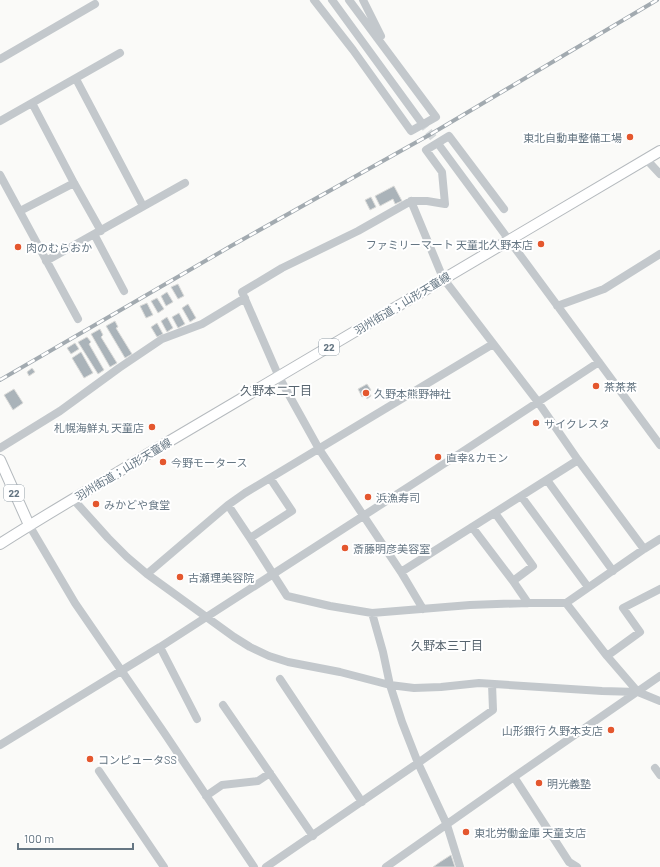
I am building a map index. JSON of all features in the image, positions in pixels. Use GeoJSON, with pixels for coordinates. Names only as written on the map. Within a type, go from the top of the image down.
{"type":"FeatureCollection","features":[{"type":"Feature","properties":{"kind":"main road","name":"羽州街道；山形天童線"},"geometry":{"type":"LineString","coordinates":[[0,544],[29,525],[443,278],[660,151]]}},
{"type":"Feature","properties":{"kind":"main road","name":"22"},"geometry":{"type":"LineString","coordinates":[[0,460],[29,525]]}},
{"type":"Feature","properties":{"kind":"street"},"geometry":{"type":"LineString","coordinates":[[314,0],[353,50],[411,131],[436,117],[349,0]]}},
{"type":"Feature","properties":{"kind":"street"},"geometry":{"type":"LineString","coordinates":[[332,0],[421,122]]}},
{"type":"Feature","properties":{"kind":"street"},"geometry":{"type":"LineString","coordinates":[[363,0],[381,36],[377,38]]}},
{"type":"Feature","properties":{"kind":"street"},"geometry":{"type":"LineString","coordinates":[[0,58],[95,4]]}},
{"type":"Feature","properties":{"kind":"street"},"geometry":{"type":"LineString","coordinates":[[0,121],[120,53]]}},
{"type":"Feature","properties":{"kind":"street"},"geometry":{"type":"LineString","coordinates":[[76,79],[143,206]]}},
{"type":"Feature","properties":{"kind":"street"},"geometry":{"type":"LineString","coordinates":[[32,103],[74,183],[124,291]]}},
{"type":"Feature","properties":{"kind":"street"},"geometry":{"type":"LineString","coordinates":[[423,609],[401,572],[319,449],[279,376],[242,292],[282,268],[358,231],[411,201],[427,201],[445,204],[442,172],[426,150],[449,136],[504,209]]}},
{"type":"Feature","properties":{"kind":"street"},"geometry":{"type":"LineString","coordinates":[[439,145],[659,442]]}},
{"type":"Feature","properties":{"kind":"street"},"geometry":{"type":"LineString","coordinates":[[646,159],[660,174]]}},
{"type":"Feature","properties":{"kind":"street"},"geometry":{"type":"LineString","coordinates":[[0,175],[78,319]]}},
{"type":"Feature","properties":{"kind":"street"},"geometry":{"type":"LineString","coordinates":[[20,212],[74,183]]}},
{"type":"Feature","properties":{"kind":"street"},"geometry":{"type":"LineString","coordinates":[[46,261],[185,183]]}},
{"type":"Feature","properties":{"kind":"street"},"geometry":{"type":"LineString","coordinates":[[411,201],[443,278],[538,402],[578,460],[644,549]]}},
{"type":"Feature","properties":{"kind":"street"},"geometry":{"type":"LineString","coordinates":[[557,306],[604,289],[660,254]]}},
{"type":"Feature","properties":{"kind":"street"},"geometry":{"type":"LineString","coordinates":[[0,448],[60,411],[118,368],[162,339],[202,324],[245,298]]}},
{"type":"Feature","properties":{"kind":"street"},"geometry":{"type":"LineString","coordinates":[[147,574],[228,505],[270,478],[493,344]]}},
{"type":"Feature","properties":{"kind":"street"},"geometry":{"type":"LineString","coordinates":[[0,745],[160,647],[599,362]]}},
{"type":"Feature","properties":{"kind":"street"},"geometry":{"type":"LineString","coordinates":[[401,572],[578,460]]}},
{"type":"Feature","properties":{"kind":"street"},"geometry":{"type":"LineString","coordinates":[[250,538],[292,511],[270,478]]}},
{"type":"Feature","properties":{"kind":"street"},"geometry":{"type":"LineString","coordinates":[[547,480],[613,570]]}},
{"type":"Feature","properties":{"kind":"street"},"geometry":{"type":"LineString","coordinates":[[521,496],[588,587]]}},
{"type":"Feature","properties":{"kind":"street"},"geometry":{"type":"LineString","coordinates":[[73,499],[108,538],[147,574],[234,637],[269,656],[288,662],[340,672],[390,685],[414,688],[479,683],[638,692],[660,701]]}},
{"type":"Feature","properties":{"kind":"street"},"geometry":{"type":"LineString","coordinates":[[228,505],[287,596],[330,606],[372,612],[470,605],[566,603],[660,539]]}},
{"type":"Feature","properties":{"kind":"street"},"geometry":{"type":"LineString","coordinates":[[494,513],[533,566],[513,581]]}},
{"type":"Feature","properties":{"kind":"street"},"geometry":{"type":"LineString","coordinates":[[29,525],[75,603],[254,867]]}},
{"type":"Feature","properties":{"kind":"street"},"geometry":{"type":"LineString","coordinates":[[472,527],[528,603]]}},
{"type":"Feature","properties":{"kind":"street"},"geometry":{"type":"LineString","coordinates":[[607,656],[640,632],[623,608],[660,589]]}},
{"type":"Feature","properties":{"kind":"street"},"geometry":{"type":"LineString","coordinates":[[566,603],[607,656],[638,692]]}},
{"type":"Feature","properties":{"kind":"street"},"geometry":{"type":"LineString","coordinates":[[372,612],[390,685],[402,722],[418,764],[447,825],[460,867]]}},
{"type":"Feature","properties":{"kind":"street"},"geometry":{"type":"LineString","coordinates":[[160,647],[197,719]]}},
{"type":"Feature","properties":{"kind":"street"},"geometry":{"type":"LineString","coordinates":[[386,867],[660,676]]}},
{"type":"Feature","properties":{"kind":"street"},"geometry":{"type":"LineString","coordinates":[[280,679],[362,802]]}},
{"type":"Feature","properties":{"kind":"street"},"geometry":{"type":"LineString","coordinates":[[266,867],[418,764],[493,710],[492,684]]}},
{"type":"Feature","properties":{"kind":"street"},"geometry":{"type":"LineString","coordinates":[[223,705],[313,836]]}},
{"type":"Feature","properties":{"kind":"street"},"geometry":{"type":"LineString","coordinates":[[99,772],[164,867]]}},
{"type":"Feature","properties":{"kind":"street"},"geometry":{"type":"LineString","coordinates":[[206,796],[222,785],[258,781],[270,773]]}},
{"type":"Feature","properties":{"kind":"street"},"geometry":{"type":"LineString","coordinates":[[514,777],[569,862],[577,867]]}},
{"type":"Feature","properties":{"kind":"building"},"geometry":{"type":"Polygon","coordinates":[[[394,186],[402,201],[395,204],[393,199],[380,206],[375,196],[394,186]]]}},
{"type":"Feature","properties":{"kind":"building"},"geometry":{"type":"Polygon","coordinates":[[[371,197],[376,207],[370,210],[365,200],[371,197]]]}},
{"type":"Feature","properties":{"kind":"building"},"geometry":{"type":"Polygon","coordinates":[[[178,284],[184,296],[178,299],[171,287],[178,284]]]}},
{"type":"Feature","properties":{"kind":"building"},"geometry":{"type":"Polygon","coordinates":[[[167,292],[173,302],[166,306],[161,296],[167,292]]]}},
{"type":"Feature","properties":{"kind":"building"},"geometry":{"type":"Polygon","coordinates":[[[157,298],[164,309],[158,313],[151,301],[157,298]]]}},
{"type":"Feature","properties":{"kind":"building"},"geometry":{"type":"Polygon","coordinates":[[[147,303],[153,315],[146,318],[140,306],[147,303]]]}},
{"type":"Feature","properties":{"kind":"building"},"geometry":{"type":"Polygon","coordinates":[[[188,304],[196,318],[190,322],[182,308],[188,304]]]}},
{"type":"Feature","properties":{"kind":"building"},"geometry":{"type":"Polygon","coordinates":[[[179,313],[185,324],[178,328],[172,317],[179,313]]]}},
{"type":"Feature","properties":{"kind":"building"},"geometry":{"type":"Polygon","coordinates":[[[167,317],[173,328],[167,332],[161,321],[167,317]]]}},
{"type":"Feature","properties":{"kind":"building"},"geometry":{"type":"Polygon","coordinates":[[[115,321],[118,327],[116,328],[132,354],[125,358],[106,326],[115,321]]]}},
{"type":"Feature","properties":{"kind":"building"},"geometry":{"type":"Polygon","coordinates":[[[157,323],[163,334],[157,337],[151,327],[157,323]]]}},
{"type":"Feature","properties":{"kind":"building"},"geometry":{"type":"Polygon","coordinates":[[[100,329],[103,335],[101,337],[117,363],[110,367],[91,334],[100,329]]]}},
{"type":"Feature","properties":{"kind":"building"},"geometry":{"type":"Polygon","coordinates":[[[87,337],[91,342],[89,344],[104,370],[98,374],[78,342],[87,337]]]}},
{"type":"Feature","properties":{"kind":"building"},"geometry":{"type":"Polygon","coordinates":[[[75,343],[79,349],[71,354],[67,348],[75,343]]]}},
{"type":"Feature","properties":{"kind":"building"},"geometry":{"type":"Polygon","coordinates":[[[81,352],[93,373],[84,378],[72,358],[81,352]]]}},
{"type":"Feature","properties":{"kind":"building"},"geometry":{"type":"Polygon","coordinates":[[[32,368],[35,372],[29,376],[27,372],[32,368]]]}},
{"type":"Feature","properties":{"kind":"building"},"geometry":{"type":"Polygon","coordinates":[[[367,384],[371,390],[369,392],[371,396],[367,399],[365,395],[362,397],[358,389],[367,384]]]}},
{"type":"Feature","properties":{"kind":"building"},"geometry":{"type":"Polygon","coordinates":[[[14,389],[23,403],[13,410],[4,395],[14,389]]]}},
{"type":"Feature","properties":{"kind":"building"},"geometry":{"type":"Polygon","coordinates":[[[451,855],[455,867],[433,867],[440,862],[451,855]]]}},
{"type":"Feature","properties":{"kind":"tunnel"},"geometry":{"type":"LineString","coordinates":[[421,122],[439,145]]}},
{"type":"Feature","properties":{"kind":"railway"},"geometry":{"type":"LineString","coordinates":[[0,380],[231,246],[431,134],[657,0]]}},
{"type":"Feature","properties":{"kind":"place","name":"東北自動車整備工場"},"geometry":{"type":"Point","coordinates":[630,137]}},
{"type":"Feature","properties":{"kind":"place","name":"ファミリーマート 天童北久野本店"},"geometry":{"type":"Point","coordinates":[541,244]}},
{"type":"Feature","properties":{"kind":"place","name":"肉のむらおか"},"geometry":{"type":"Point","coordinates":[18,247]}},
{"type":"Feature","properties":{"kind":"place","name":"茶茶茶"},"geometry":{"type":"Point","coordinates":[596,386]}},
{"type":"Feature","properties":{"kind":"place","name":"久野本熊野神社"},"geometry":{"type":"Point","coordinates":[366,393]}},
{"type":"Feature","properties":{"kind":"place","name":"サイクレスタ"},"geometry":{"type":"Point","coordinates":[536,423]}},
{"type":"Feature","properties":{"kind":"place","name":"札幌海鮮丸 天童店"},"geometry":{"type":"Point","coordinates":[152,427]}},
{"type":"Feature","properties":{"kind":"place","name":"直幸&カモン"},"geometry":{"type":"Point","coordinates":[438,457]}},
{"type":"Feature","properties":{"kind":"place","name":"今野モータース"},"geometry":{"type":"Point","coordinates":[163,462]}},
{"type":"Feature","properties":{"kind":"place","name":"浜漁寿司"},"geometry":{"type":"Point","coordinates":[368,497]}},
{"type":"Feature","properties":{"kind":"place","name":"みかどや食堂"},"geometry":{"type":"Point","coordinates":[96,504]}},
{"type":"Feature","properties":{"kind":"place","name":"斎藤明彦美容室"},"geometry":{"type":"Point","coordinates":[345,548]}},
{"type":"Feature","properties":{"kind":"place","name":"古瀬理美容院"},"geometry":{"type":"Point","coordinates":[180,577]}},
{"type":"Feature","properties":{"kind":"place","name":"山形銀行 久野本支店"},"geometry":{"type":"Point","coordinates":[611,730]}},
{"type":"Feature","properties":{"kind":"place","name":"コンピュータSS"},"geometry":{"type":"Point","coordinates":[90,759]}},
{"type":"Feature","properties":{"kind":"place","name":"明光義塾"},"geometry":{"type":"Point","coordinates":[539,783]}},
{"type":"Feature","properties":{"kind":"place","name":"東北労働金庫 天童支店"},"geometry":{"type":"Point","coordinates":[466,832]}},
{"type":"Feature","properties":{"kind":"district","name":"久野本二丁目"},"geometry":{"type":"Point","coordinates":[276,390]}},
{"type":"Feature","properties":{"kind":"district","name":"久野本三丁目"},"geometry":{"type":"Point","coordinates":[447,645]}}]}
